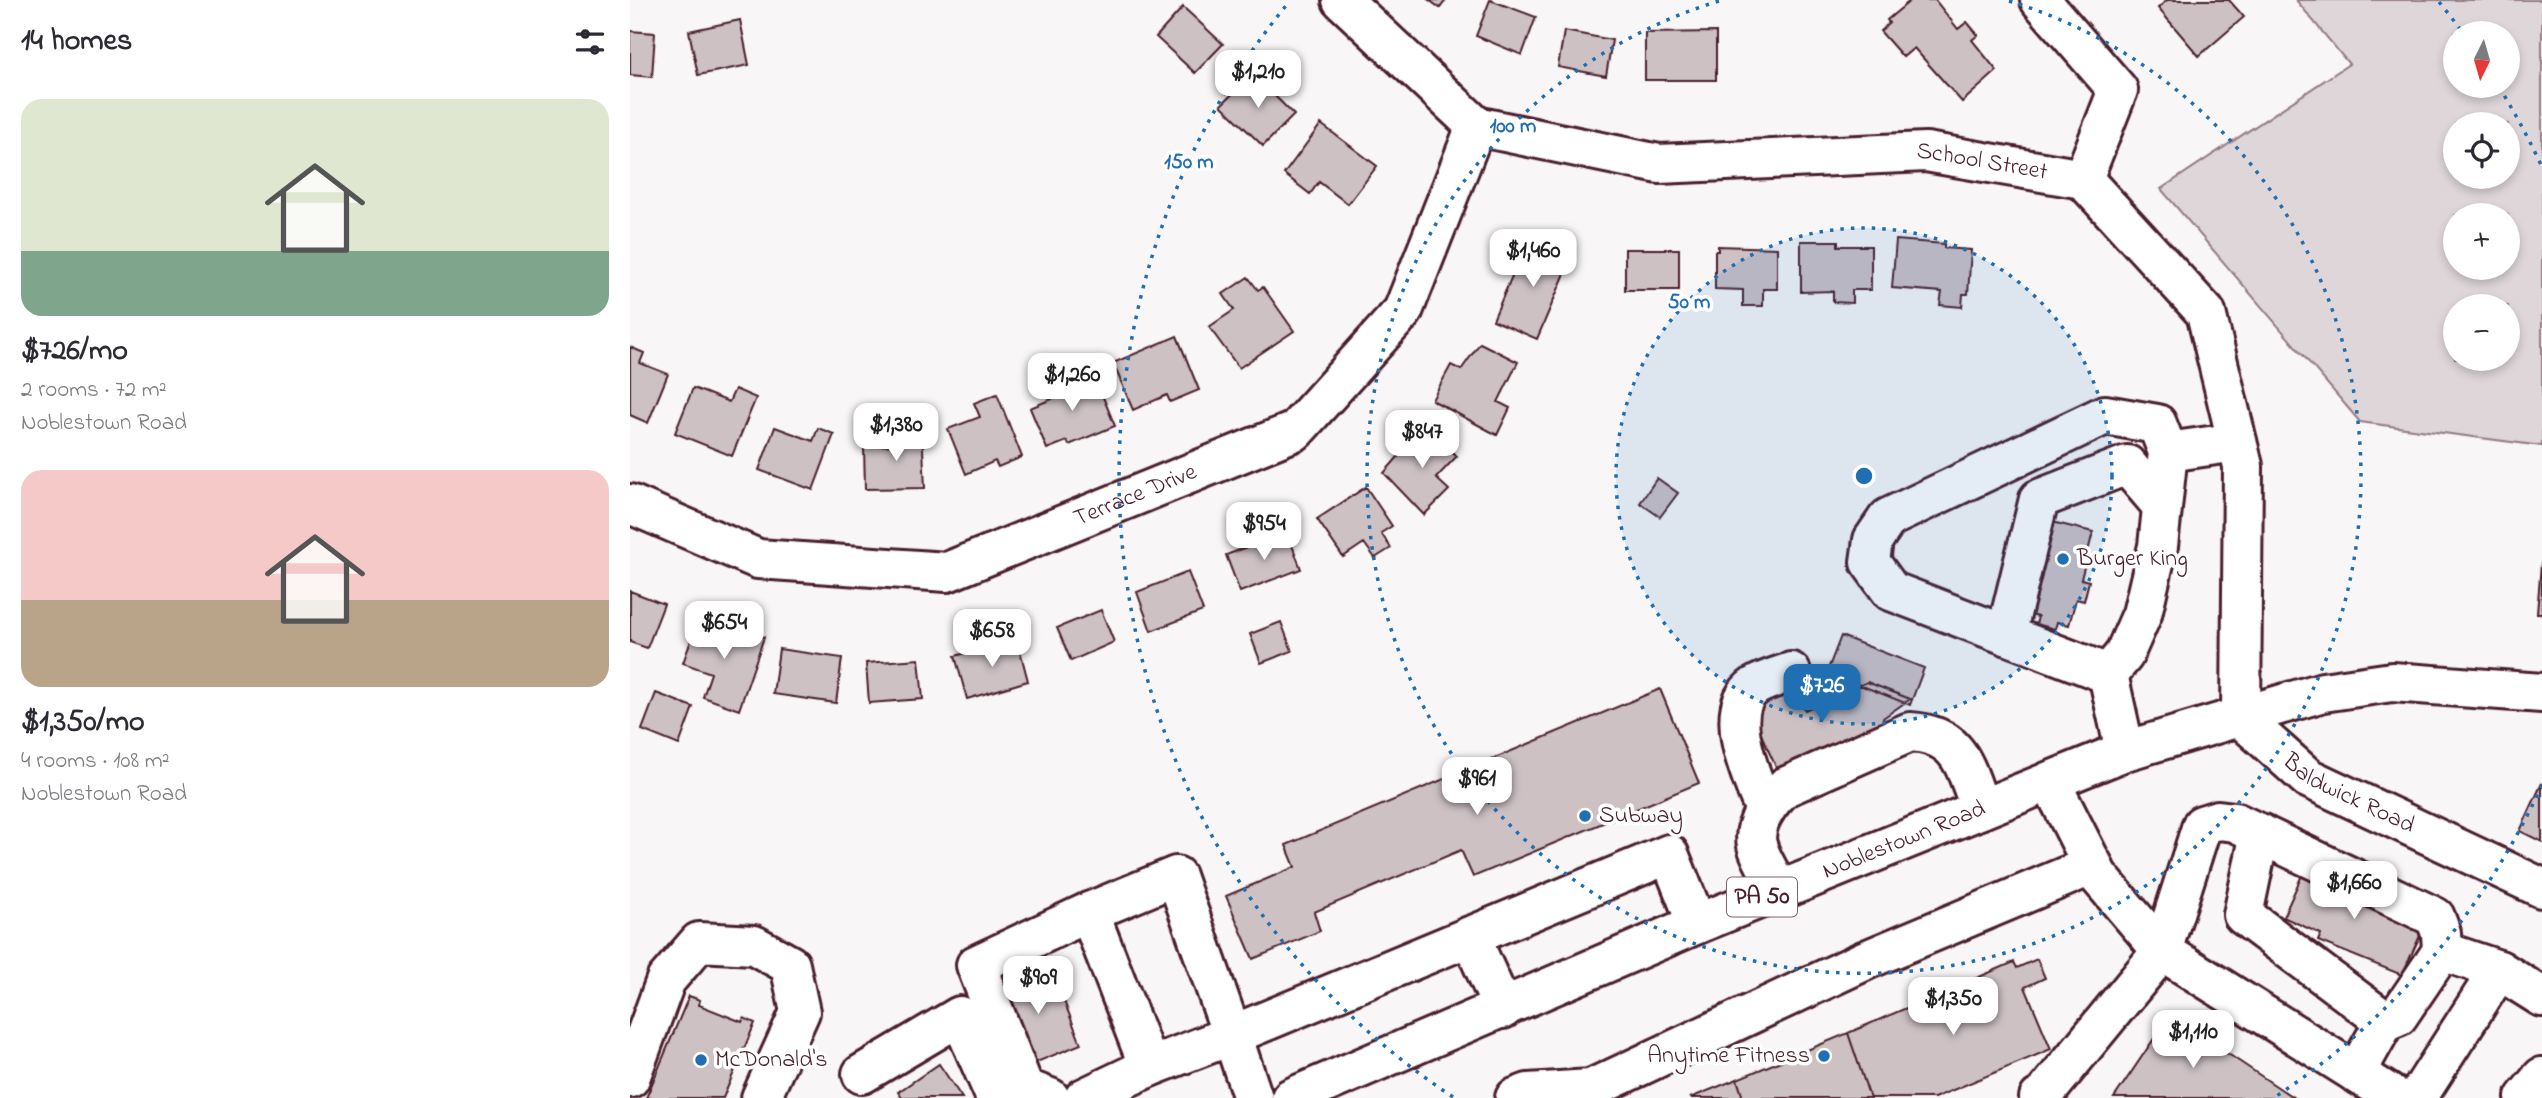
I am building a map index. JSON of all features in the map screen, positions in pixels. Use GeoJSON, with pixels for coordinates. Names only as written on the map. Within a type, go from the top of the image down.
{"type":"FeatureCollection","features":[{"type":"Feature","properties":{"kind":"street"},"geometry":{"type":"LineString","coordinates":[[1342,0],[1476,126]]}},
{"type":"Feature","properties":{"kind":"street"},"geometry":{"type":"LineString","coordinates":[[2040,0],[2118,90],[2084,179]]}},
{"type":"Feature","properties":{"kind":"street","name":"School Street"},"geometry":{"type":"LineString","coordinates":[[1476,126],[1660,164],[1926,152],[2084,179],[2206,313],[2243,466],[2241,718]]}},
{"type":"Feature","properties":{"kind":"street","name":"Terrace Drive"},"geometry":{"type":"LineString","coordinates":[[630,504],[758,559],[947,572],[1295,432],[1403,311],[1476,126]]}},
{"type":"Feature","properties":{"kind":"street"},"geometry":{"type":"LineString","coordinates":[[2105,415],[2157,424],[2168,453],[2154,496],[2158,546],[2142,614],[2124,655],[2108,674],[1891,591],[1870,562],[1873,540],[1888,518],[2105,415]]}},
{"type":"Feature","properties":{"kind":"street"},"geometry":{"type":"LineString","coordinates":[[2168,453],[2237,442]]}},
{"type":"Feature","properties":{"kind":"street"},"geometry":{"type":"LineString","coordinates":[[1994,631],[2027,452]]}},
{"type":"Feature","properties":{"kind":"street"},"geometry":{"type":"LineString","coordinates":[[1994,631],[2039,499],[2127,466],[2154,496]]}},
{"type":"Feature","properties":{"kind":"street"},"geometry":{"type":"LineString","coordinates":[[1765,810],[1745,757],[1739,725],[1741,708],[1746,696],[1755,687],[1791,672]]}},
{"type":"Feature","properties":{"kind":"street"},"geometry":{"type":"LineString","coordinates":[[2108,674],[2125,751]]}},
{"type":"Feature","properties":{"kind":"street","name":"Noblestown Road"},"geometry":{"type":"LineString","coordinates":[[1291,1098],[1697,924],[2125,751],[2323,692],[2392,682],[2542,693]]}},
{"type":"Feature","properties":{"kind":"street","name":"Baldwick Road"},"geometry":{"type":"LineString","coordinates":[[2241,718],[2308,778],[2542,888]]}},
{"type":"Feature","properties":{"kind":"street"},"geometry":{"type":"LineString","coordinates":[[1779,890],[1757,844],[1759,825],[1773,797],[1785,787],[1910,732],[1931,734],[1946,740],[1952,746],[1964,766],[1981,809]]}},
{"type":"Feature","properties":{"kind":"street"},"geometry":{"type":"LineString","coordinates":[[2050,781],[2098,876],[2162,951],[2396,1098]]}},
{"type":"Feature","properties":{"kind":"street"},"geometry":{"type":"LineString","coordinates":[[2039,1098],[2162,951],[2202,825],[2218,820],[2235,822],[2260,833],[2435,917],[2441,933],[2442,951],[2398,1016],[2385,1021],[2356,1073]]}},
{"type":"Feature","properties":{"kind":"street"},"geometry":{"type":"LineString","coordinates":[[2260,833],[2243,915],[2385,1021]]}},
{"type":"Feature","properties":{"kind":"street"},"geometry":{"type":"LineString","coordinates":[[1084,1098],[1149,1067],[1668,853],[1697,924]]}},
{"type":"Feature","properties":{"kind":"street"},"geometry":{"type":"LineString","coordinates":[[1515,1098],[1528,1093],[1590,1094],[1866,960],[2093,865]]}},
{"type":"Feature","properties":{"kind":"street"},"geometry":{"type":"LineString","coordinates":[[1050,1098],[1024,1088],[976,965],[1088,912],[1175,876],[1253,1098]]}},
{"type":"Feature","properties":{"kind":"street"},"geometry":{"type":"LineString","coordinates":[[1088,912],[1149,1067]]}},
{"type":"Feature","properties":{"kind":"street"},"geometry":{"type":"LineString","coordinates":[[1470,936],[1503,1009]]}},
{"type":"Feature","properties":{"kind":"street"},"geometry":{"type":"LineString","coordinates":[[630,1078],[666,980],[699,942],[754,945],[790,965],[800,1012],[761,1098]]}},
{"type":"Feature","properties":{"kind":"street"},"geometry":{"type":"LineString","coordinates":[[2442,951],[2499,971],[2542,996]]}},
{"type":"Feature","properties":{"kind":"street"},"geometry":{"type":"LineString","coordinates":[[2417,1098],[2499,971]]}},
{"type":"Feature","properties":{"kind":"street"},"geometry":{"type":"LineString","coordinates":[[862,1074],[960,1016],[996,1098]]}},
{"type":"Feature","properties":{"kind":"street"},"geometry":{"type":"LineString","coordinates":[[2525,1098],[2542,1077]]}},
{"type":"Feature","properties":{"kind":"shaded area"},"geometry":{"type":"Polygon","coordinates":[[[2296,0],[2542,0],[2542,446],[2360,422],[2161,189],[2349,64],[2296,0]]]}},
{"type":"Feature","properties":{"kind":"building"},"geometry":{"type":"Polygon","coordinates":[[[1429,0],[1446,0],[1440,8],[1429,0]]]}},
{"type":"Feature","properties":{"kind":"building"},"geometry":{"type":"Polygon","coordinates":[[[1490,0],[1536,17],[1522,55],[1476,36],[1490,0]]]}},
{"type":"Feature","properties":{"kind":"building"},"geometry":{"type":"Polygon","coordinates":[[[1911,0],[1935,0],[1958,29],[1967,22],[1978,35],[1972,40],[1997,71],[1962,102],[1914,48],[1903,57],[1880,31],[1889,23],[1887,20],[1911,0]]]}},
{"type":"Feature","properties":{"kind":"building"},"geometry":{"type":"Polygon","coordinates":[[[2167,0],[2229,0],[2244,17],[2199,56],[2158,8],[2167,0]]]}},
{"type":"Feature","properties":{"kind":"building"},"geometry":{"type":"Polygon","coordinates":[[[1183,7],[1223,44],[1195,73],[1156,37],[1183,7]]]}},
{"type":"Feature","properties":{"kind":"building"},"geometry":{"type":"Polygon","coordinates":[[[740,20],[749,65],[698,75],[689,31],[740,20]]]}},
{"type":"Feature","properties":{"kind":"building"},"geometry":{"type":"Polygon","coordinates":[[[630,31],[655,33],[652,77],[630,75],[630,31]]]}},
{"type":"Feature","properties":{"kind":"building"},"geometry":{"type":"Polygon","coordinates":[[[1564,31],[1612,40],[1606,76],[1558,67],[1564,31]]]}},
{"type":"Feature","properties":{"kind":"building"},"geometry":{"type":"Polygon","coordinates":[[[1716,32],[1716,80],[1645,80],[1645,33],[1716,32]]]}},
{"type":"Feature","properties":{"kind":"building"},"geometry":{"type":"Polygon","coordinates":[[[1253,74],[1294,115],[1263,146],[1221,105],[1253,74]]]}},
{"type":"Feature","properties":{"kind":"building"},"geometry":{"type":"Polygon","coordinates":[[[1321,124],[1377,166],[1348,204],[1319,182],[1310,194],[1284,174],[1321,124]]]}},
{"type":"Feature","properties":{"kind":"building"},"geometry":{"type":"Polygon","coordinates":[[[1528,239],[1572,257],[1537,339],[1493,320],[1528,239]]]}},
{"type":"Feature","properties":{"kind":"building"},"geometry":{"type":"Polygon","coordinates":[[[1896,240],[1944,244],[1944,248],[1971,250],[1968,294],[1963,294],[1962,307],[1940,305],[1942,292],[1892,288],[1896,240]]]}},
{"type":"Feature","properties":{"kind":"building"},"geometry":{"type":"Polygon","coordinates":[[[1801,241],[1838,241],[1838,246],[1871,246],[1871,290],[1852,290],[1852,303],[1833,302],[1833,291],[1801,292],[1801,241]]]}},
{"type":"Feature","properties":{"kind":"building"},"geometry":{"type":"Polygon","coordinates":[[[1718,246],[1777,248],[1777,289],[1763,289],[1763,306],[1743,306],[1743,290],[1715,289],[1715,251],[1718,251],[1718,246]]]}},
{"type":"Feature","properties":{"kind":"building"},"geometry":{"type":"Polygon","coordinates":[[[1625,249],[1679,249],[1679,290],[1625,290],[1625,249]]]}},
{"type":"Feature","properties":{"kind":"building"},"geometry":{"type":"Polygon","coordinates":[[[1248,277],[1258,290],[1263,287],[1294,331],[1239,368],[1209,327],[1234,310],[1223,294],[1248,277]]]}},
{"type":"Feature","properties":{"kind":"building"},"geometry":{"type":"Polygon","coordinates":[[[1177,336],[1199,390],[1170,402],[1167,395],[1133,410],[1113,363],[1177,336]]]}},
{"type":"Feature","properties":{"kind":"building"},"geometry":{"type":"Polygon","coordinates":[[[1480,343],[1518,362],[1498,402],[1510,408],[1497,435],[1432,400],[1451,365],[1461,370],[1480,343]]]}},
{"type":"Feature","properties":{"kind":"building"},"geometry":{"type":"Polygon","coordinates":[[[630,347],[644,353],[640,363],[668,374],[648,423],[630,415],[630,347]]]}},
{"type":"Feature","properties":{"kind":"building"},"geometry":{"type":"Polygon","coordinates":[[[1070,374],[1076,388],[1096,380],[1115,426],[1069,445],[1067,441],[1047,449],[1030,408],[1052,399],[1045,384],[1070,374]]]}},
{"type":"Feature","properties":{"kind":"building"},"geometry":{"type":"Polygon","coordinates":[[[693,388],[729,402],[735,389],[756,398],[732,456],[675,433],[693,388]]]}},
{"type":"Feature","properties":{"kind":"building"},"geometry":{"type":"Polygon","coordinates":[[[997,394],[1022,457],[998,467],[995,461],[966,474],[948,429],[980,417],[974,403],[997,394]]]}},
{"type":"Feature","properties":{"kind":"building"},"geometry":{"type":"Polygon","coordinates":[[[775,427],[813,441],[818,428],[834,434],[813,490],[759,470],[775,427]]]}},
{"type":"Feature","properties":{"kind":"building"},"geometry":{"type":"Polygon","coordinates":[[[1424,427],[1457,456],[1436,478],[1449,490],[1424,515],[1384,473],[1424,427]]]}},
{"type":"Feature","properties":{"kind":"building"},"geometry":{"type":"Polygon","coordinates":[[[922,429],[925,488],[865,489],[864,446],[898,445],[898,430],[922,429]]]}},
{"type":"Feature","properties":{"kind":"building"},"geometry":{"type":"Polygon","coordinates":[[[1657,478],[1678,493],[1660,517],[1640,503],[1657,478]]]}},
{"type":"Feature","properties":{"kind":"building"},"geometry":{"type":"Polygon","coordinates":[[[1366,487],[1392,526],[1381,533],[1391,548],[1375,558],[1364,543],[1343,557],[1317,519],[1366,487]]]}},
{"type":"Feature","properties":{"kind":"building","name":"Burger King"},"geometry":{"type":"Polygon","coordinates":[[[2040,519],[2093,532],[2081,579],[2089,581],[2084,601],[2076,599],[2069,625],[2057,622],[2055,629],[2036,624],[2038,617],[2026,614],[2040,519]]]}},
{"type":"Feature","properties":{"kind":"building"},"geometry":{"type":"Polygon","coordinates":[[[1287,532],[1301,569],[1240,592],[1226,555],[1287,532]]]}},
{"type":"Feature","properties":{"kind":"building"},"geometry":{"type":"Polygon","coordinates":[[[2541,564],[2542,613],[2537,613],[2541,564]]]}},
{"type":"Feature","properties":{"kind":"building"},"geometry":{"type":"Polygon","coordinates":[[[1188,572],[1203,611],[1151,631],[1137,592],[1188,572]]]}},
{"type":"Feature","properties":{"kind":"building"},"geometry":{"type":"Polygon","coordinates":[[[630,591],[664,604],[647,648],[630,642],[630,591]]]}},
{"type":"Feature","properties":{"kind":"building"},"geometry":{"type":"Polygon","coordinates":[[[1101,610],[1114,642],[1071,661],[1057,628],[1101,610]]]}},
{"type":"Feature","properties":{"kind":"building"},"geometry":{"type":"Polygon","coordinates":[[[698,621],[731,633],[734,626],[764,637],[739,710],[703,697],[711,673],[683,663],[698,621]]]}},
{"type":"Feature","properties":{"kind":"building"},"geometry":{"type":"Polygon","coordinates":[[[1281,622],[1292,651],[1261,663],[1250,634],[1281,622]]]}},
{"type":"Feature","properties":{"kind":"building"},"geometry":{"type":"Polygon","coordinates":[[[1841,636],[1924,668],[1910,705],[1827,672],[1841,636]]]}},
{"type":"Feature","properties":{"kind":"building"},"geometry":{"type":"Polygon","coordinates":[[[1017,639],[1028,681],[967,699],[955,656],[1017,639]]]}},
{"type":"Feature","properties":{"kind":"building"},"geometry":{"type":"Polygon","coordinates":[[[779,649],[842,658],[836,703],[773,694],[779,649]]]}},
{"type":"Feature","properties":{"kind":"building"},"geometry":{"type":"Polygon","coordinates":[[[919,659],[923,699],[869,703],[866,663],[919,659]]]}},
{"type":"Feature","properties":{"kind":"building"},"geometry":{"type":"Polygon","coordinates":[[[1867,682],[1910,699],[1883,718],[1888,728],[1780,776],[1750,710],[1797,690],[1805,710],[1867,682]]]}},
{"type":"Feature","properties":{"kind":"building"},"geometry":{"type":"Polygon","coordinates":[[[1660,689],[1699,783],[1473,877],[1461,850],[1314,912],[1320,931],[1253,959],[1226,896],[1295,867],[1286,845],[1660,689]]]}},
{"type":"Feature","properties":{"kind":"building"},"geometry":{"type":"Polygon","coordinates":[[[656,693],[693,707],[679,745],[642,730],[656,693]]]}},
{"type":"Feature","properties":{"kind":"building"},"geometry":{"type":"Polygon","coordinates":[[[2542,783],[2542,842],[2520,831],[2542,783]]]}},
{"type":"Feature","properties":{"kind":"building"},"geometry":{"type":"Polygon","coordinates":[[[2307,864],[2425,925],[2402,975],[2318,941],[2321,934],[2283,917],[2307,864]]]}},
{"type":"Feature","properties":{"kind":"building"},"geometry":{"type":"Polygon","coordinates":[[[2037,959],[2045,978],[2025,987],[2051,1049],[1934,1098],[1870,1098],[1848,1033],[2014,962],[2017,968],[2037,959]]]}},
{"type":"Feature","properties":{"kind":"building"},"geometry":{"type":"Polygon","coordinates":[[[1050,966],[1081,1044],[1027,1066],[995,988],[1050,966]]]}},
{"type":"Feature","properties":{"kind":"building","name":"McDonald's"},"geometry":{"type":"Polygon","coordinates":[[[689,996],[700,1000],[699,1005],[742,1022],[744,1018],[755,1023],[723,1098],[646,1098],[689,996]]]}},
{"type":"Feature","properties":{"kind":"building"},"geometry":{"type":"Polygon","coordinates":[[[2170,1015],[2294,1098],[2114,1098],[2170,1015]]]}},
{"type":"Feature","properties":{"kind":"building","name":"Anytime Fitness"},"geometry":{"type":"Polygon","coordinates":[[[1848,1033],[1870,1098],[1743,1098],[1737,1079],[1848,1033]]]}},
{"type":"Feature","properties":{"kind":"building"},"geometry":{"type":"Polygon","coordinates":[[[939,1064],[962,1098],[902,1098],[898,1092],[939,1064]]]}},
{"type":"Feature","properties":{"kind":"building"},"geometry":{"type":"Polygon","coordinates":[[[1737,1079],[1743,1098],[1690,1098],[1737,1079]]]}},
{"type":"Feature","properties":{"kind":"place","name":"Burger King"},"geometry":{"type":"Point","coordinates":[2063,559]}},
{"type":"Feature","properties":{"kind":"place","name":"Subway"},"geometry":{"type":"Point","coordinates":[1585,816]}},
{"type":"Feature","properties":{"kind":"place","name":"Anytime Fitness"},"geometry":{"type":"Point","coordinates":[1824,1056]}},
{"type":"Feature","properties":{"kind":"place","name":"McDonald's"},"geometry":{"type":"Point","coordinates":[701,1060]}}]}
